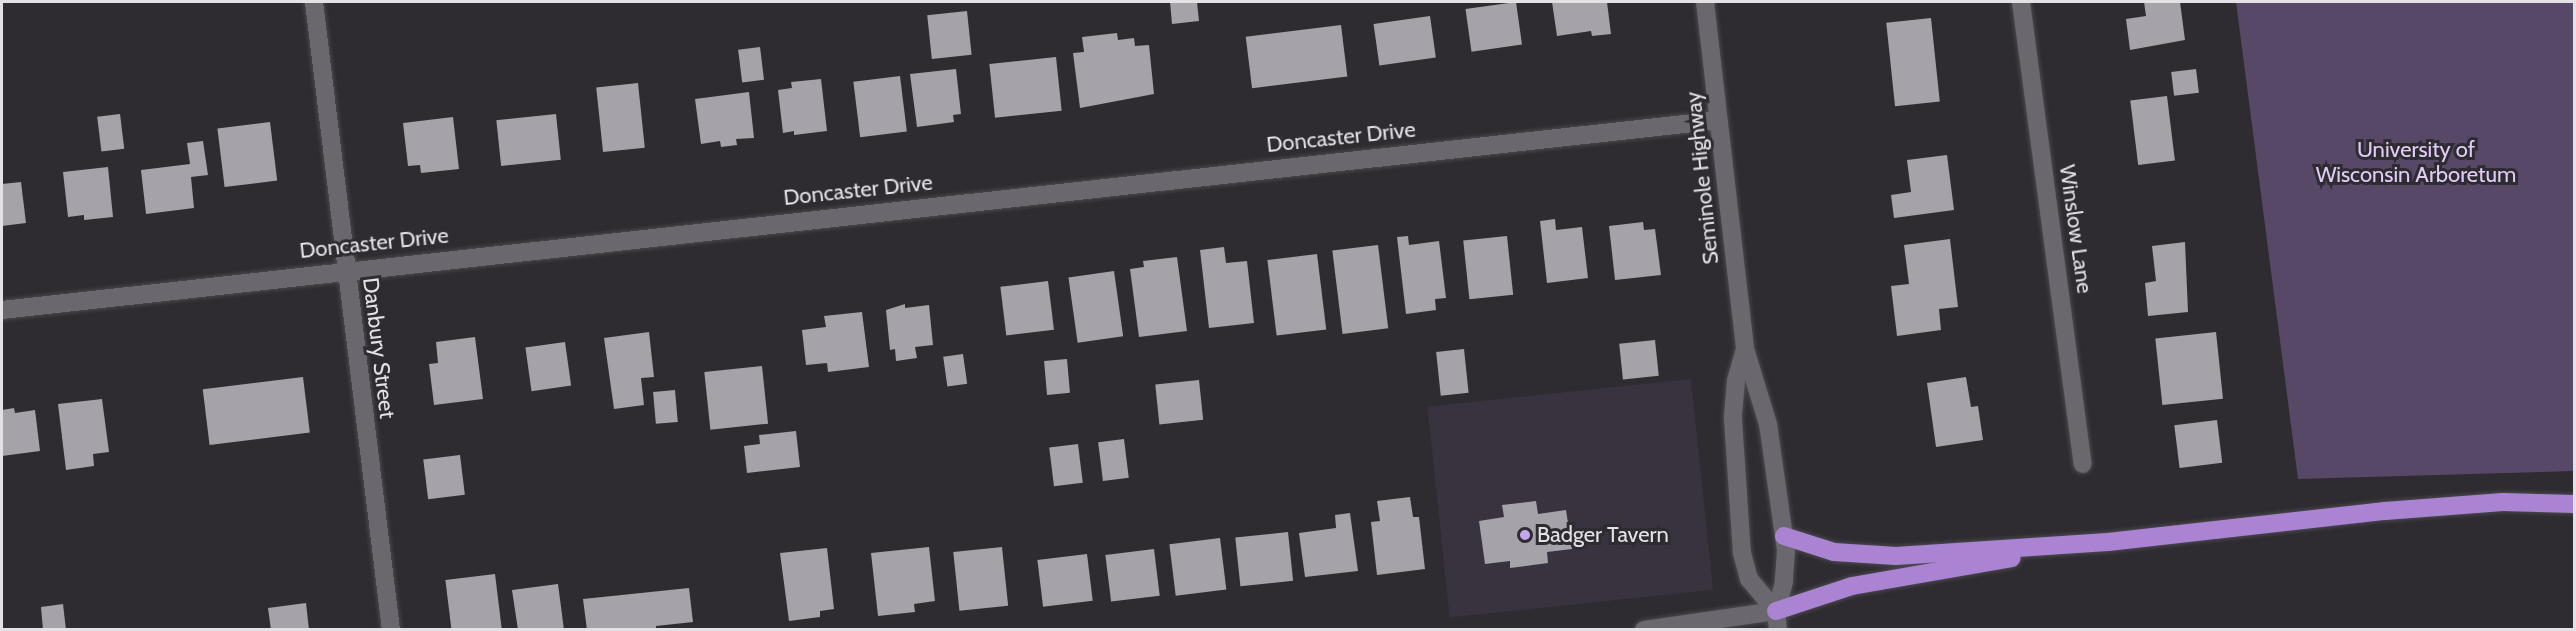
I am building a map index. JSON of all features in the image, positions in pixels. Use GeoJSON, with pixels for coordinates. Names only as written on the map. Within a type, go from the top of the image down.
{"type":"FeatureCollection","features":[{"type":"Feature","properties":{"kind":"highway"},"geometry":{"type":"LineString","coordinates":[[1784,536],[1860,556],[2108,542],[2385,511],[2503,502],[2574,504]]}},
{"type":"Feature","properties":{"kind":"highway"},"geometry":{"type":"LineString","coordinates":[[1776,611],[1852,586],[2108,542]]}},
{"type":"Feature","properties":{"kind":"street","name":"Danbury Street"},"geometry":{"type":"LineString","coordinates":[[314,2],[345,270],[391,630]]}},
{"type":"Feature","properties":{"kind":"street","name":"Seminole Highway"},"geometry":{"type":"LineString","coordinates":[[1706,2],[1745,350],[1768,424],[1784,536],[1786,562],[1776,611],[1778,630]]}},
{"type":"Feature","properties":{"kind":"street","name":"Winslow Lane"},"geometry":{"type":"LineString","coordinates":[[2021,2],[2083,464]]}},
{"type":"Feature","properties":{"kind":"street","name":"Doncaster Drive"},"geometry":{"type":"LineString","coordinates":[[2,310],[345,270],[1719,120]]}},
{"type":"Feature","properties":{"kind":"street","name":"Seminole Highway"},"geometry":{"type":"LineString","coordinates":[[1745,350],[1736,381],[1733,419],[1742,553],[1749,579],[1776,611]]}},
{"type":"Feature","properties":{"kind":"street"},"geometry":{"type":"LineString","coordinates":[[1644,630],[1776,611]]}},
{"type":"Feature","properties":{"kind":"shaded area"},"geometry":{"type":"Polygon","coordinates":[[[1691,379],[1713,590],[1450,618],[1427,407],[1691,379]]]}},
{"type":"Feature","properties":{"kind":"green space","name":"University of Wisconsin Arboretum"},"geometry":{"type":"Polygon","coordinates":[[[2236,2],[2574,2],[2574,471],[2298,479],[2236,2]]]}},
{"type":"Feature","properties":{"kind":"building"},"geometry":{"type":"Polygon","coordinates":[[[1170,2],[1197,2],[1199,21],[1172,24],[1170,2]]]}},
{"type":"Feature","properties":{"kind":"building"},"geometry":{"type":"Polygon","coordinates":[[[1516,2],[1522,45],[1471,52],[1465,9],[1516,2]]]}},
{"type":"Feature","properties":{"kind":"building"},"geometry":{"type":"Polygon","coordinates":[[[1552,2],[1607,2],[1611,34],[1592,36],[1591,31],[1557,36],[1552,2]]]}},
{"type":"Feature","properties":{"kind":"building"},"geometry":{"type":"Polygon","coordinates":[[[2144,2],[2180,2],[2185,40],[2130,50],[2126,19],[2146,16],[2144,2]]]}},
{"type":"Feature","properties":{"kind":"building"},"geometry":{"type":"Polygon","coordinates":[[[967,11],[972,55],[932,59],[927,15],[967,11]]]}},
{"type":"Feature","properties":{"kind":"building"},"geometry":{"type":"Polygon","coordinates":[[[1430,16],[1436,58],[1379,66],[1374,24],[1430,16]]]}},
{"type":"Feature","properties":{"kind":"building"},"geometry":{"type":"Polygon","coordinates":[[[1931,18],[1940,102],[1895,106],[1886,23],[1931,18]]]}},
{"type":"Feature","properties":{"kind":"building"},"geometry":{"type":"Polygon","coordinates":[[[1341,25],[1347,77],[1252,88],[1246,37],[1341,25]]]}},
{"type":"Feature","properties":{"kind":"building"},"geometry":{"type":"Polygon","coordinates":[[[1117,33],[1118,40],[1134,38],[1135,46],[1149,45],[1154,94],[1080,108],[1073,53],[1084,52],[1082,37],[1117,33]]]}},
{"type":"Feature","properties":{"kind":"building"},"geometry":{"type":"Polygon","coordinates":[[[760,47],[764,80],[742,82],[738,50],[760,47]]]}},
{"type":"Feature","properties":{"kind":"building"},"geometry":{"type":"Polygon","coordinates":[[[1056,57],[1062,111],[995,118],[989,64],[1056,57]]]}},
{"type":"Feature","properties":{"kind":"building"},"geometry":{"type":"Polygon","coordinates":[[[956,69],[961,114],[953,115],[954,122],[917,127],[910,74],[956,69]]]}},
{"type":"Feature","properties":{"kind":"building"},"geometry":{"type":"Polygon","coordinates":[[[2196,69],[2199,93],[2174,96],[2171,72],[2196,69]]]}},
{"type":"Feature","properties":{"kind":"building"},"geometry":{"type":"Polygon","coordinates":[[[900,76],[907,132],[860,137],[853,82],[900,76]]]}},
{"type":"Feature","properties":{"kind":"building"},"geometry":{"type":"Polygon","coordinates":[[[821,79],[827,131],[794,135],[794,131],[783,133],[778,90],[792,88],[791,82],[821,79]]]}},
{"type":"Feature","properties":{"kind":"building"},"geometry":{"type":"Polygon","coordinates":[[[638,83],[645,148],[603,152],[596,87],[638,83]]]}},
{"type":"Feature","properties":{"kind":"building"},"geometry":{"type":"Polygon","coordinates":[[[749,92],[754,138],[736,139],[737,145],[721,147],[720,141],[701,144],[695,99],[749,92]]]}},
{"type":"Feature","properties":{"kind":"building"},"geometry":{"type":"Polygon","coordinates":[[[2167,96],[2175,161],[2138,165],[2130,101],[2167,96]]]}},
{"type":"Feature","properties":{"kind":"building"},"geometry":{"type":"Polygon","coordinates":[[[120,114],[124,149],[101,152],[97,117],[120,114]]]}},
{"type":"Feature","properties":{"kind":"building"},"geometry":{"type":"Polygon","coordinates":[[[556,114],[561,160],[501,166],[496,120],[556,114]]]}},
{"type":"Feature","properties":{"kind":"building"},"geometry":{"type":"Polygon","coordinates":[[[453,117],[459,169],[421,173],[420,165],[408,166],[403,123],[453,117]]]}},
{"type":"Feature","properties":{"kind":"building"},"geometry":{"type":"Polygon","coordinates":[[[270,122],[277,181],[225,187],[217,128],[270,122]]]}},
{"type":"Feature","properties":{"kind":"building"},"geometry":{"type":"Polygon","coordinates":[[[203,141],[208,175],[191,177],[194,208],[146,214],[141,170],[190,164],[187,143],[203,141]]]}},
{"type":"Feature","properties":{"kind":"building"},"geometry":{"type":"Polygon","coordinates":[[[1947,155],[1954,210],[1894,218],[1891,195],[1911,192],[1907,160],[1947,155]]]}},
{"type":"Feature","properties":{"kind":"building"},"geometry":{"type":"Polygon","coordinates":[[[108,167],[113,217],[84,220],[84,215],[68,217],[63,172],[108,167]]]}},
{"type":"Feature","properties":{"kind":"building"},"geometry":{"type":"Polygon","coordinates":[[[21,182],[26,223],[2,226],[2,184],[21,182]]]}},
{"type":"Feature","properties":{"kind":"building"},"geometry":{"type":"Polygon","coordinates":[[[1555,219],[1556,230],[1582,227],[1588,278],[1547,283],[1540,221],[1555,219]]]}},
{"type":"Feature","properties":{"kind":"building"},"geometry":{"type":"Polygon","coordinates":[[[1643,222],[1644,230],[1655,229],[1661,275],[1615,280],[1609,226],[1643,222]]]}},
{"type":"Feature","properties":{"kind":"building"},"geometry":{"type":"Polygon","coordinates":[[[1408,236],[1409,245],[1439,241],[1446,298],[1435,299],[1436,310],[1406,314],[1397,237],[1408,236]]]}},
{"type":"Feature","properties":{"kind":"building"},"geometry":{"type":"Polygon","coordinates":[[[1507,236],[1513,295],[1469,299],[1463,241],[1507,236]]]}},
{"type":"Feature","properties":{"kind":"building"},"geometry":{"type":"Polygon","coordinates":[[[1950,239],[1958,307],[1939,309],[1941,330],[1897,336],[1891,286],[1909,284],[1904,245],[1950,239]]]}},
{"type":"Feature","properties":{"kind":"building"},"geometry":{"type":"Polygon","coordinates":[[[2185,242],[2188,312],[2148,316],[2145,283],[2156,281],[2152,246],[2185,242]]]}},
{"type":"Feature","properties":{"kind":"building"},"geometry":{"type":"Polygon","coordinates":[[[1378,245],[1388,328],[1343,334],[1332,251],[1378,245]]]}},
{"type":"Feature","properties":{"kind":"building"},"geometry":{"type":"Polygon","coordinates":[[[1224,247],[1226,263],[1247,261],[1254,323],[1209,328],[1200,250],[1224,247]]]}},
{"type":"Feature","properties":{"kind":"building"},"geometry":{"type":"Polygon","coordinates":[[[1317,254],[1326,329],[1277,336],[1267,260],[1317,254]]]}},
{"type":"Feature","properties":{"kind":"building"},"geometry":{"type":"Polygon","coordinates":[[[1177,257],[1187,331],[1139,337],[1130,269],[1144,267],[1143,261],[1177,257]]]}},
{"type":"Feature","properties":{"kind":"building"},"geometry":{"type":"Polygon","coordinates":[[[1114,271],[1123,336],[1078,343],[1068,277],[1114,271]]]}},
{"type":"Feature","properties":{"kind":"building"},"geometry":{"type":"Polygon","coordinates":[[[1048,281],[1054,330],[1006,335],[1000,287],[1048,281]]]}},
{"type":"Feature","properties":{"kind":"building"},"geometry":{"type":"Polygon","coordinates":[[[905,304],[905,308],[929,305],[933,345],[915,347],[917,358],[896,361],[895,349],[890,350],[886,310],[905,304]]]}},
{"type":"Feature","properties":{"kind":"building"},"geometry":{"type":"Polygon","coordinates":[[[862,312],[869,367],[828,372],[827,363],[806,365],[802,330],[826,327],[824,316],[862,312]]]}},
{"type":"Feature","properties":{"kind":"building"},"geometry":{"type":"Polygon","coordinates":[[[649,332],[654,377],[641,378],[644,405],[614,409],[604,338],[649,332]]]}},
{"type":"Feature","properties":{"kind":"building"},"geometry":{"type":"Polygon","coordinates":[[[2216,332],[2223,399],[2162,405],[2155,338],[2216,332]]]}},
{"type":"Feature","properties":{"kind":"building"},"geometry":{"type":"Polygon","coordinates":[[[475,337],[483,399],[434,405],[429,364],[438,363],[436,342],[475,337]]]}},
{"type":"Feature","properties":{"kind":"building"},"geometry":{"type":"Polygon","coordinates":[[[1655,340],[1659,376],[1623,380],[1619,344],[1655,340]]]}},
{"type":"Feature","properties":{"kind":"building"},"geometry":{"type":"Polygon","coordinates":[[[565,342],[571,386],[532,391],[525,348],[565,342]]]}},
{"type":"Feature","properties":{"kind":"building"},"geometry":{"type":"Polygon","coordinates":[[[1464,349],[1469,393],[1441,396],[1436,352],[1464,349]]]}},
{"type":"Feature","properties":{"kind":"building"},"geometry":{"type":"Polygon","coordinates":[[[963,354],[967,384],[947,386],[943,357],[963,354]]]}},
{"type":"Feature","properties":{"kind":"building"},"geometry":{"type":"Polygon","coordinates":[[[1067,359],[1070,393],[1047,395],[1044,361],[1067,359]]]}},
{"type":"Feature","properties":{"kind":"building"},"geometry":{"type":"Polygon","coordinates":[[[762,366],[768,424],[710,430],[704,372],[762,366]]]}},
{"type":"Feature","properties":{"kind":"building"},"geometry":{"type":"Polygon","coordinates":[[[303,377],[310,433],[210,445],[203,389],[303,377]]]}},
{"type":"Feature","properties":{"kind":"building"},"geometry":{"type":"Polygon","coordinates":[[[1966,377],[1971,407],[1978,406],[1983,440],[1936,447],[1927,383],[1966,377]]]}},
{"type":"Feature","properties":{"kind":"building"},"geometry":{"type":"Polygon","coordinates":[[[1199,380],[1203,420],[1159,424],[1155,385],[1199,380]]]}},
{"type":"Feature","properties":{"kind":"building"},"geometry":{"type":"Polygon","coordinates":[[[675,390],[678,422],[656,424],[653,392],[675,390]]]}},
{"type":"Feature","properties":{"kind":"building"},"geometry":{"type":"Polygon","coordinates":[[[102,399],[109,452],[93,454],[94,466],[66,470],[58,404],[102,399]]]}},
{"type":"Feature","properties":{"kind":"building"},"geometry":{"type":"Polygon","coordinates":[[[14,408],[15,413],[35,410],[40,451],[2,456],[2,410],[14,408]]]}},
{"type":"Feature","properties":{"kind":"building"},"geometry":{"type":"Polygon","coordinates":[[[2217,420],[2222,463],[2180,468],[2174,425],[2217,420]]]}},
{"type":"Feature","properties":{"kind":"building"},"geometry":{"type":"Polygon","coordinates":[[[796,431],[800,467],[747,473],[744,446],[760,444],[759,435],[796,431]]]}},
{"type":"Feature","properties":{"kind":"building"},"geometry":{"type":"Polygon","coordinates":[[[1124,439],[1129,478],[1103,481],[1098,442],[1124,439]]]}},
{"type":"Feature","properties":{"kind":"building"},"geometry":{"type":"Polygon","coordinates":[[[1078,444],[1083,483],[1054,486],[1049,448],[1078,444]]]}},
{"type":"Feature","properties":{"kind":"building"},"geometry":{"type":"Polygon","coordinates":[[[460,455],[465,495],[428,499],[423,460],[460,455]]]}},
{"type":"Feature","properties":{"kind":"building"},"geometry":{"type":"Polygon","coordinates":[[[1410,497],[1413,517],[1419,517],[1425,569],[1377,575],[1371,522],[1380,521],[1377,501],[1410,497]]]}},
{"type":"Feature","properties":{"kind":"building","name":"Badger Tavern"},"geometry":{"type":"Polygon","coordinates":[[[1536,501],[1538,514],[1566,510],[1572,549],[1547,552],[1548,563],[1510,568],[1510,561],[1485,564],[1479,521],[1504,517],[1502,505],[1536,501]]]}},
{"type":"Feature","properties":{"kind":"building"},"geometry":{"type":"Polygon","coordinates":[[[1350,513],[1358,571],[1305,577],[1299,533],[1336,528],[1335,515],[1350,513]]]}},
{"type":"Feature","properties":{"kind":"building"},"geometry":{"type":"Polygon","coordinates":[[[1288,532],[1293,581],[1240,586],[1235,538],[1288,532]]]}},
{"type":"Feature","properties":{"kind":"building"},"geometry":{"type":"Polygon","coordinates":[[[1220,538],[1226,590],[1176,596],[1169,544],[1220,538]]]}},
{"type":"Feature","properties":{"kind":"building"},"geometry":{"type":"Polygon","coordinates":[[[929,547],[935,601],[914,604],[915,612],[878,616],[871,553],[929,547]]]}},
{"type":"Feature","properties":{"kind":"building"},"geometry":{"type":"Polygon","coordinates":[[[1002,547],[1008,606],[959,611],[953,552],[1002,547]]]}},
{"type":"Feature","properties":{"kind":"building"},"geometry":{"type":"Polygon","coordinates":[[[827,548],[834,609],[820,611],[820,617],[789,621],[780,553],[827,548]]]}},
{"type":"Feature","properties":{"kind":"building"},"geometry":{"type":"Polygon","coordinates":[[[1154,549],[1160,596],[1111,602],[1105,555],[1154,549]]]}},
{"type":"Feature","properties":{"kind":"building"},"geometry":{"type":"Polygon","coordinates":[[[1087,554],[1093,601],[1043,607],[1037,560],[1087,554]]]}},
{"type":"Feature","properties":{"kind":"building"},"geometry":{"type":"Polygon","coordinates":[[[495,574],[502,630],[452,630],[445,580],[495,574]]]}},
{"type":"Feature","properties":{"kind":"building"},"geometry":{"type":"Polygon","coordinates":[[[558,584],[564,630],[518,630],[512,590],[558,584]]]}},
{"type":"Feature","properties":{"kind":"building"},"geometry":{"type":"Polygon","coordinates":[[[689,588],[693,622],[656,626],[656,630],[587,630],[583,599],[689,588]]]}},
{"type":"Feature","properties":{"kind":"building"},"geometry":{"type":"Polygon","coordinates":[[[306,603],[309,630],[271,630],[268,608],[306,603]]]}},
{"type":"Feature","properties":{"kind":"building"},"geometry":{"type":"Polygon","coordinates":[[[63,604],[66,630],[43,630],[41,607],[63,604]]]}},
{"type":"Feature","properties":{"kind":"place","name":"Badger Tavern"},"geometry":{"type":"Point","coordinates":[1525,535]}}]}
